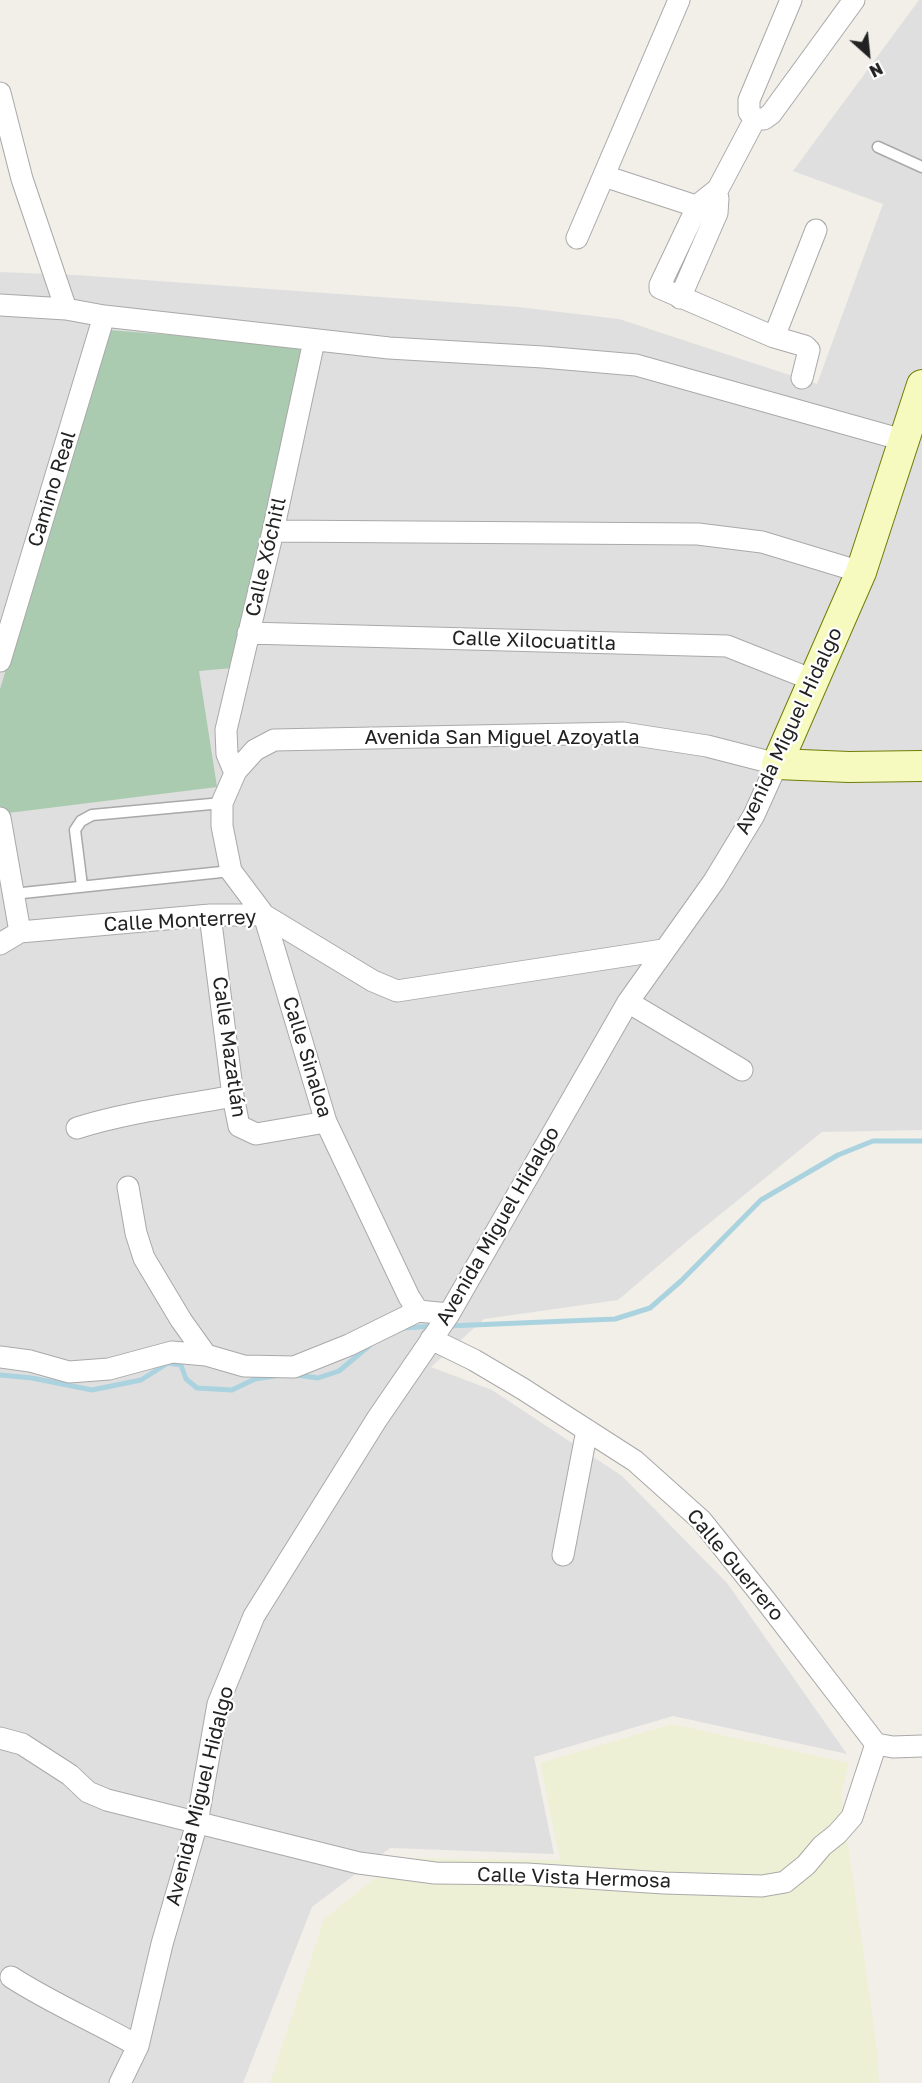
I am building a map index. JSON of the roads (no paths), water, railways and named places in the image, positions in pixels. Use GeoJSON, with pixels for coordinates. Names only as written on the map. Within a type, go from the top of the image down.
{"type":"FeatureCollection","features":[{"type":"Feature","properties":{"kind":"street"},"geometry":{"type":"LineString","coordinates":[[578,238],[680,0]]}},
{"type":"Feature","properties":{"kind":"street"},"geometry":{"type":"LineString","coordinates":[[791,0],[749,100],[749,112],[755,119],[764,119],[771,114],[854,0]]}},
{"type":"Feature","properties":{"kind":"street"},"geometry":{"type":"LineString","coordinates":[[0,93],[22,179],[66,309]]}},
{"type":"Feature","properties":{"kind":"street"},"geometry":{"type":"LineString","coordinates":[[755,119],[708,209],[660,285],[662,290],[680,298],[774,337],[805,346],[809,350],[802,378]]}},
{"type":"Feature","properties":{"kind":"street"},"geometry":{"type":"LineString","coordinates":[[604,176],[708,209]]}},
{"type":"Feature","properties":{"kind":"street"},"geometry":{"type":"LineString","coordinates":[[774,337],[816,230]]}},
{"type":"Feature","properties":{"kind":"street"},"geometry":{"type":"LineString","coordinates":[[0,305],[66,309],[104,316],[314,341],[636,365],[903,440]]}},
{"type":"Feature","properties":{"kind":"street","name":"Camino Real"},"geometry":{"type":"LineString","coordinates":[[0,661],[104,316]]}},
{"type":"Feature","properties":{"kind":"street","name":"Calle Xóchitl"},"geometry":{"type":"LineString","coordinates":[[236,772],[227,754],[226,730],[273,531],[314,341]]}},
{"type":"Feature","properties":{"kind":"street","name":"Avenida Miguel Hidalgo"},"geometry":{"type":"LineString","coordinates":[[120,2083],[138,2046],[162,1944],[197,1823],[218,1704],[254,1616],[377,1419],[449,1314],[628,1002],[714,881],[754,815],[861,572],[922,385]]}},
{"type":"Feature","properties":{"kind":"street"},"geometry":{"type":"LineString","coordinates":[[273,531],[698,534],[762,542],[861,572]]}},
{"type":"Feature","properties":{"kind":"street","name":"Calle Xilocuatitla"},"geometry":{"type":"LineString","coordinates":[[248,633],[727,646],[813,680]]}},
{"type":"Feature","properties":{"kind":"street","name":"Avenida San Miguel Azoyatla"},"geometry":{"type":"LineString","coordinates":[[236,772],[255,750],[274,740],[623,733],[707,746],[777,764]]}},
{"type":"Feature","properties":{"kind":"street"},"geometry":{"type":"LineString","coordinates":[[777,764],[849,767],[922,766]]}},
{"type":"Feature","properties":{"kind":"street","name":"Calle Sinaloa"},"geometry":{"type":"LineString","coordinates":[[236,772],[222,803],[222,826],[231,871],[264,915],[326,1122],[418,1311]]}},
{"type":"Feature","properties":{"kind":"street"},"geometry":{"type":"LineString","coordinates":[[0,818],[20,932]]}},
{"type":"Feature","properties":{"kind":"street","name":"Calle Monterrey"},"geometry":{"type":"LineString","coordinates":[[0,944],[20,932],[210,915],[264,915],[373,981],[397,991],[663,950]]}},
{"type":"Feature","properties":{"kind":"street","name":"Calle Mazatlán"},"geometry":{"type":"LineString","coordinates":[[210,915],[233,1096],[239,1126],[256,1134],[326,1122]]}},
{"type":"Feature","properties":{"kind":"street"},"geometry":{"type":"LineString","coordinates":[[628,1002],[742,1070]]}},
{"type":"Feature","properties":{"kind":"street"},"geometry":{"type":"LineString","coordinates":[[77,1128],[111,1117],[175,1108],[233,1096]]}},
{"type":"Feature","properties":{"kind":"street"},"geometry":{"type":"LineString","coordinates":[[128,1187],[136,1233],[144,1258],[181,1320],[206,1355]]}},
{"type":"Feature","properties":{"kind":"street"},"geometry":{"type":"LineString","coordinates":[[0,1357],[30,1361],[69,1372],[109,1369],[172,1352],[206,1355],[244,1366],[294,1366],[348,1345],[418,1311],[449,1314]]}},
{"type":"Feature","properties":{"kind":"street","name":"Calle Guerrero"},"geometry":{"type":"LineString","coordinates":[[431,1339],[474,1360],[635,1461],[701,1520],[876,1744]]}},
{"type":"Feature","properties":{"kind":"street"},"geometry":{"type":"LineString","coordinates":[[563,1555],[587,1430]]}},
{"type":"Feature","properties":{"kind":"street","name":"Calle Vista Hermosa"},"geometry":{"type":"LineString","coordinates":[[0,1738],[22,1744],[70,1775],[88,1792],[107,1800],[359,1863],[435,1873],[527,1874],[664,1883],[762,1886],[785,1882],[806,1865],[852,1817],[876,1744]]}},
{"type":"Feature","properties":{"kind":"street"},"geometry":{"type":"LineString","coordinates":[[876,1744],[893,1747],[922,1746]]}},
{"type":"Feature","properties":{"kind":"street"},"geometry":{"type":"LineString","coordinates":[[11,1977],[35,1993],[138,2046]]}},
{"type":"Feature","properties":{"kind":"lane"},"geometry":{"type":"LineString","coordinates":[[878,147],[922,167]]}},
{"type":"Feature","properties":{"kind":"lane"},"geometry":{"type":"LineString","coordinates":[[82,886],[75,830],[81,821],[92,815],[222,803]]}},
{"type":"Feature","properties":{"kind":"lane"},"geometry":{"type":"LineString","coordinates":[[13,894],[231,871]]}},
{"type":"Feature","properties":{"kind":"waterway"},"geometry":{"type":"LineString","coordinates":[[449,1326],[615,1319],[650,1308],[681,1281],[761,1200],[838,1155],[873,1141],[922,1141]]}},
{"type":"Feature","properties":{"kind":"waterway"},"geometry":{"type":"LineString","coordinates":[[404,1328],[434,1326]]}},
{"type":"Feature","properties":{"kind":"waterway"},"geometry":{"type":"LineString","coordinates":[[296,1375],[318,1378],[339,1371],[369,1346]]}},
{"type":"Feature","properties":{"kind":"waterway"},"geometry":{"type":"LineString","coordinates":[[0,1375],[32,1378],[92,1390],[141,1380],[168,1363],[181,1365],[186,1379],[197,1388],[232,1390],[255,1379],[275,1376]]}}]}
